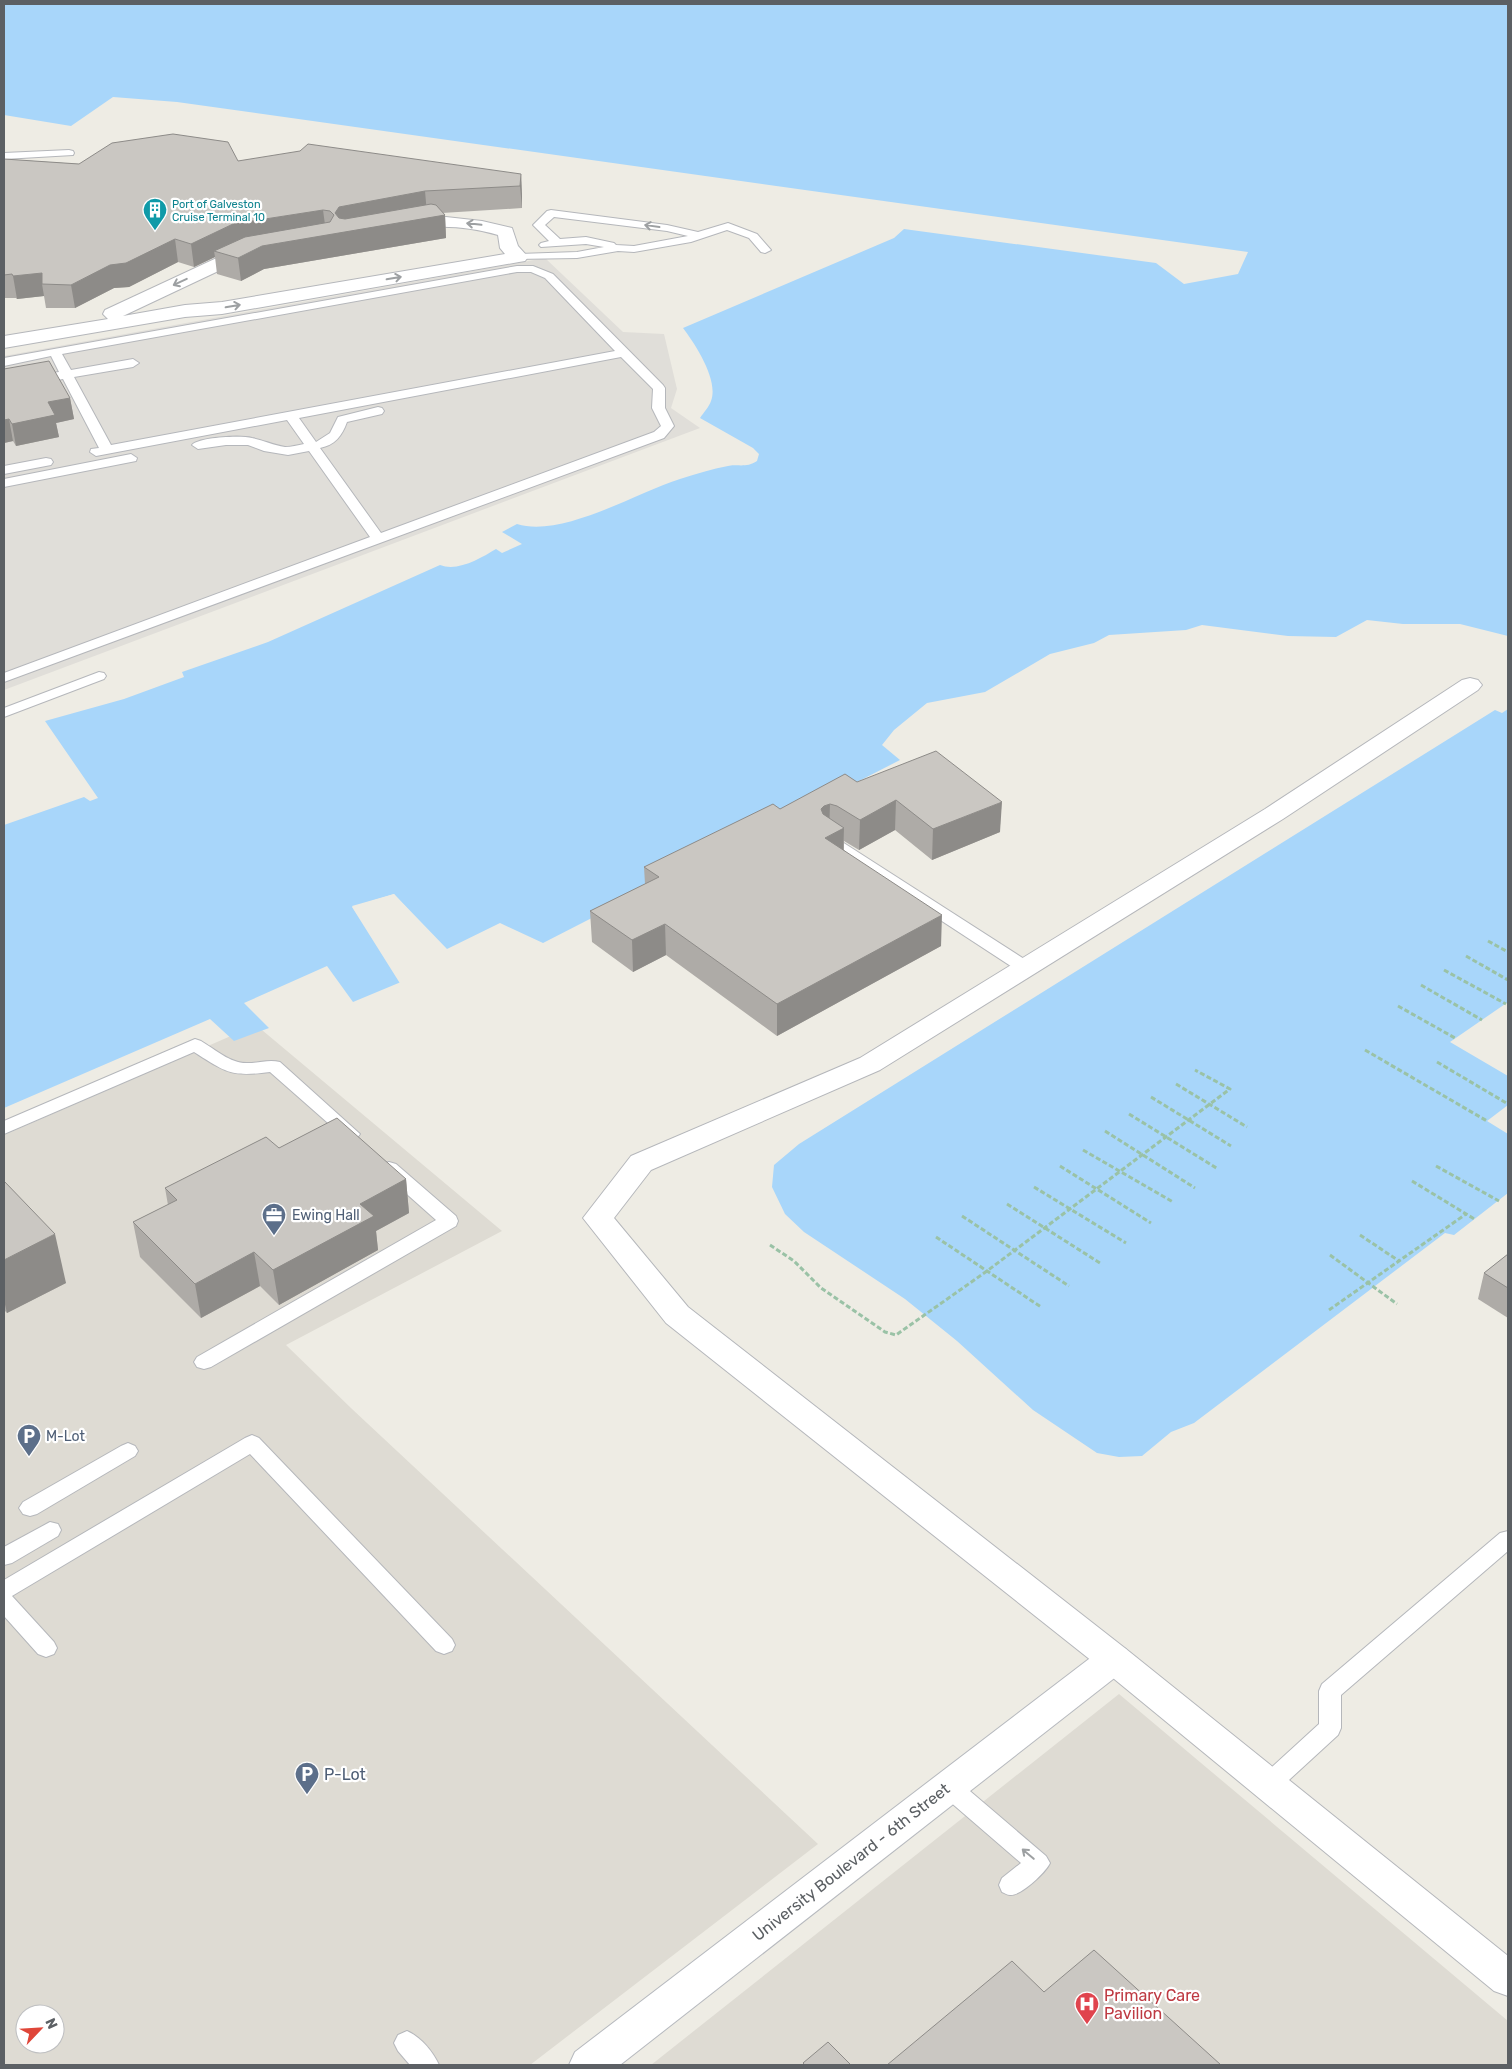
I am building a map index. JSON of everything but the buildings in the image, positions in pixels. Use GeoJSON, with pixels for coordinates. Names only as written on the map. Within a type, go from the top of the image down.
{"type":"FeatureCollection","features":[{"type":"Feature","properties":{"kind":"street"},"geometry":{"type":"LineString","coordinates":[[4,342],[185,311],[222,308],[514,252],[506,232],[482,224],[433,220],[395,227]]}},
{"type":"Feature","properties":{"kind":"street"},"geometry":{"type":"LineString","coordinates":[[81,329],[242,253],[270,248]]}},
{"type":"Feature","properties":{"kind":"street"},"geometry":{"type":"LineString","coordinates":[[1470,685],[1274,814],[870,1064],[641,1163],[598,1218],[677,1315],[1114,1659],[1508,1979]]}},
{"type":"Feature","properties":{"kind":"street","name":"University Boulevard - 6th Street"},"geometry":{"type":"LineString","coordinates":[[589,2065],[1114,1659]]}},
{"type":"Feature","properties":{"kind":"lane"},"geometry":{"type":"LineString","coordinates":[[4,156],[69,153]]}},
{"type":"Feature","properties":{"kind":"lane"},"geometry":{"type":"LineString","coordinates":[[557,243],[539,225],[551,213],[667,228],[700,235]]}},
{"type":"Feature","properties":{"kind":"lane"},"geometry":{"type":"LineString","coordinates":[[514,252],[576,255],[618,248],[634,249],[691,239],[728,226],[753,236],[764,250]]}},
{"type":"Feature","properties":{"kind":"lane"},"geometry":{"type":"LineString","coordinates":[[514,252],[575,240],[598,240],[618,248]]}},
{"type":"Feature","properties":{"kind":"lane"},"geometry":{"type":"LineString","coordinates":[[4,362],[508,271],[533,269],[549,276],[659,388],[657,405],[659,414],[668,426],[659,435],[4,678]]}},
{"type":"Feature","properties":{"kind":"lane"},"geometry":{"type":"LineString","coordinates":[[55,352],[107,450]]}},
{"type":"Feature","properties":{"kind":"lane"},"geometry":{"type":"LineString","coordinates":[[4,470],[291,416],[628,357]]}},
{"type":"Feature","properties":{"kind":"lane"},"geometry":{"type":"LineString","coordinates":[[4,483],[211,442],[249,441],[268,448],[288,451],[323,444],[336,435],[342,420],[360,414],[628,357]]}},
{"type":"Feature","properties":{"kind":"lane"},"geometry":{"type":"LineString","coordinates":[[49,378],[133,363]]}},
{"type":"Feature","properties":{"kind":"lane"},"geometry":{"type":"LineString","coordinates":[[291,416],[378,539]]}},
{"type":"Feature","properties":{"kind":"lane"},"geometry":{"type":"LineString","coordinates":[[4,713],[100,676]]}},
{"type":"Feature","properties":{"kind":"lane"},"geometry":{"type":"LineString","coordinates":[[830,841],[1026,968]]}},
{"type":"Feature","properties":{"kind":"lane"},"geometry":{"type":"LineString","coordinates":[[4,1128],[195,1045],[230,1066],[247,1069],[274,1066],[361,1143]]}},
{"type":"Feature","properties":{"kind":"lane"},"geometry":{"type":"LineString","coordinates":[[204,1362],[449,1221],[376,1156]]}},
{"type":"Feature","properties":{"kind":"lane"},"geometry":{"type":"LineString","coordinates":[[4,1590],[252,1443],[444,1645]]}},
{"type":"Feature","properties":{"kind":"lane"},"geometry":{"type":"LineString","coordinates":[[30,1508],[128,1451]]}},
{"type":"Feature","properties":{"kind":"lane"},"geometry":{"type":"LineString","coordinates":[[4,1557],[50,1530]]}},
{"type":"Feature","properties":{"kind":"lane"},"geometry":{"type":"LineString","coordinates":[[1269,1784],[1330,1728],[1330,1691],[1508,1539]]}},
{"type":"Feature","properties":{"kind":"lane"},"geometry":{"type":"LineString","coordinates":[[4,1602],[46,1648]]}},
{"type":"Feature","properties":{"kind":"lane"},"geometry":{"type":"LineString","coordinates":[[948,1787],[1038,1863],[1011,1885]]}},
{"type":"Feature","properties":{"kind":"lane"},"geometry":{"type":"LineString","coordinates":[[407,2043],[426,2065]]}},
{"type":"Feature","properties":{"kind":"path"},"geometry":{"type":"LineString","coordinates":[[1488,940],[1508,952]]}},
{"type":"Feature","properties":{"kind":"path"},"geometry":{"type":"LineString","coordinates":[[1466,956],[1508,980]]}},
{"type":"Feature","properties":{"kind":"path"},"geometry":{"type":"LineString","coordinates":[[1444,970],[1506,1004]]}},
{"type":"Feature","properties":{"kind":"path"},"geometry":{"type":"LineString","coordinates":[[1421,985],[1482,1020]]}},
{"type":"Feature","properties":{"kind":"path"},"geometry":{"type":"LineString","coordinates":[[1398,1006],[1455,1038]]}},
{"type":"Feature","properties":{"kind":"path"},"geometry":{"type":"LineString","coordinates":[[1365,1050],[1487,1121]]}},
{"type":"Feature","properties":{"kind":"path"},"geometry":{"type":"LineString","coordinates":[[1437,1062],[1508,1104]]}},
{"type":"Feature","properties":{"kind":"path"},"geometry":{"type":"LineString","coordinates":[[770,1245],[794,1261],[821,1288],[885,1332],[896,1335],[987,1271],[1230,1089],[1195,1070]]}},
{"type":"Feature","properties":{"kind":"path"},"geometry":{"type":"LineString","coordinates":[[1176,1084],[1247,1127]]}},
{"type":"Feature","properties":{"kind":"path"},"geometry":{"type":"LineString","coordinates":[[1151,1097],[1230,1146]]}},
{"type":"Feature","properties":{"kind":"path"},"geometry":{"type":"LineString","coordinates":[[1129,1114],[1218,1169]]}},
{"type":"Feature","properties":{"kind":"path"},"geometry":{"type":"LineString","coordinates":[[1105,1132],[1195,1188]]}},
{"type":"Feature","properties":{"kind":"path"},"geometry":{"type":"LineString","coordinates":[[1084,1150],[1173,1202]]}},
{"type":"Feature","properties":{"kind":"path"},"geometry":{"type":"LineString","coordinates":[[1060,1166],[1151,1223]]}},
{"type":"Feature","properties":{"kind":"path"},"geometry":{"type":"LineString","coordinates":[[1436,1166],[1499,1201]]}},
{"type":"Feature","properties":{"kind":"path"},"geometry":{"type":"LineString","coordinates":[[1412,1181],[1476,1220]]}},
{"type":"Feature","properties":{"kind":"path"},"geometry":{"type":"LineString","coordinates":[[1034,1187],[1126,1243]]}},
{"type":"Feature","properties":{"kind":"path"},"geometry":{"type":"LineString","coordinates":[[1008,1204],[1100,1263]]}},
{"type":"Feature","properties":{"kind":"path"},"geometry":{"type":"LineString","coordinates":[[1328,1310],[1466,1214]]}},
{"type":"Feature","properties":{"kind":"path"},"geometry":{"type":"LineString","coordinates":[[962,1216],[1070,1286]]}},
{"type":"Feature","properties":{"kind":"path"},"geometry":{"type":"LineString","coordinates":[[1360,1235],[1399,1261]]}},
{"type":"Feature","properties":{"kind":"path"},"geometry":{"type":"LineString","coordinates":[[936,1237],[1041,1307]]}},
{"type":"Feature","properties":{"kind":"path"},"geometry":{"type":"LineString","coordinates":[[1330,1254],[1397,1304]]}},
{"type":"Feature","properties":{"kind":"shaded area"},"geometry":{"type":"Polygon","coordinates":[[[545,258],[623,332],[664,334],[677,389],[671,408],[700,428],[4,690],[4,356],[545,258]]]}},
{"type":"Feature","properties":{"kind":"shaded area"},"geometry":{"type":"Polygon","coordinates":[[[256,1025],[502,1231],[286,1345],[352,1409],[818,1844],[530,2065],[4,2065],[4,1135],[256,1025]]]}},
{"type":"Feature","properties":{"kind":"shaded area"},"geometry":{"type":"Polygon","coordinates":[[[1119,1694],[1508,2021],[1508,2065],[651,2065],[1119,1694]]]}},
{"type":"Feature","properties":{"kind":"water"},"geometry":{"type":"Polygon","coordinates":[[[4,4],[1508,4],[1508,636],[1460,624],[1403,624],[1367,620],[1336,637],[1288,636],[1202,625],[1186,630],[1109,635],[1094,643],[1050,654],[985,692],[927,703],[894,730],[882,745],[900,760],[543,943],[500,923],[447,949],[394,894],[352,906],[401,982],[353,1002],[327,966],[244,1003],[269,1028],[234,1041],[210,1019],[4,1108],[4,825],[84,797],[90,801],[98,798],[45,721],[124,699],[184,677],[182,672],[268,642],[440,565],[454,567],[469,563],[496,549],[502,553],[522,544],[502,532],[517,524],[535,527],[577,520],[680,479],[722,467],[746,465],[757,461],[759,454],[753,448],[700,418],[711,401],[712,383],[694,343],[683,328],[894,238],[904,229],[1156,263],[1184,284],[1238,274],[1248,252],[177,102],[113,97],[71,126],[4,115],[4,4]]]}},
{"type":"Feature","properties":{"kind":"water"},"geometry":{"type":"Polygon","coordinates":[[[1508,709],[1508,1002],[1450,1042],[1508,1076],[1508,1105],[1487,1121],[1508,1134],[1508,1193],[1454,1235],[1445,1233],[1194,1423],[1171,1432],[1142,1456],[1119,1457],[1097,1453],[1033,1410],[957,1341],[905,1299],[804,1232],[785,1214],[772,1187],[774,1165],[799,1144],[1495,710],[1502,713],[1508,709]]]}},
{"type":"Feature","properties":{"kind":"pier"},"geometry":{"type":"Polygon","coordinates":[[[394,894],[446,951],[393,897],[356,908],[403,981],[401,985],[352,907],[394,894]]]}},
{"type":"Feature","properties":{"kind":"place","name":"Port of Galveston Cruise Terminal 10"},"geometry":{"type":"Point","coordinates":[155,231]}},
{"type":"Feature","properties":{"kind":"place","name":"Ewing Hall"},"geometry":{"type":"Point","coordinates":[274,1236]}},
{"type":"Feature","properties":{"kind":"place","name":"M-Lot"},"geometry":{"type":"Point","coordinates":[29,1457]}},
{"type":"Feature","properties":{"kind":"place","name":"P-Lot"},"geometry":{"type":"Point","coordinates":[307,1795]}},
{"type":"Feature","properties":{"kind":"place","name":"Primary Care Pavilion"},"geometry":{"type":"Point","coordinates":[1087,2025]}}]}
